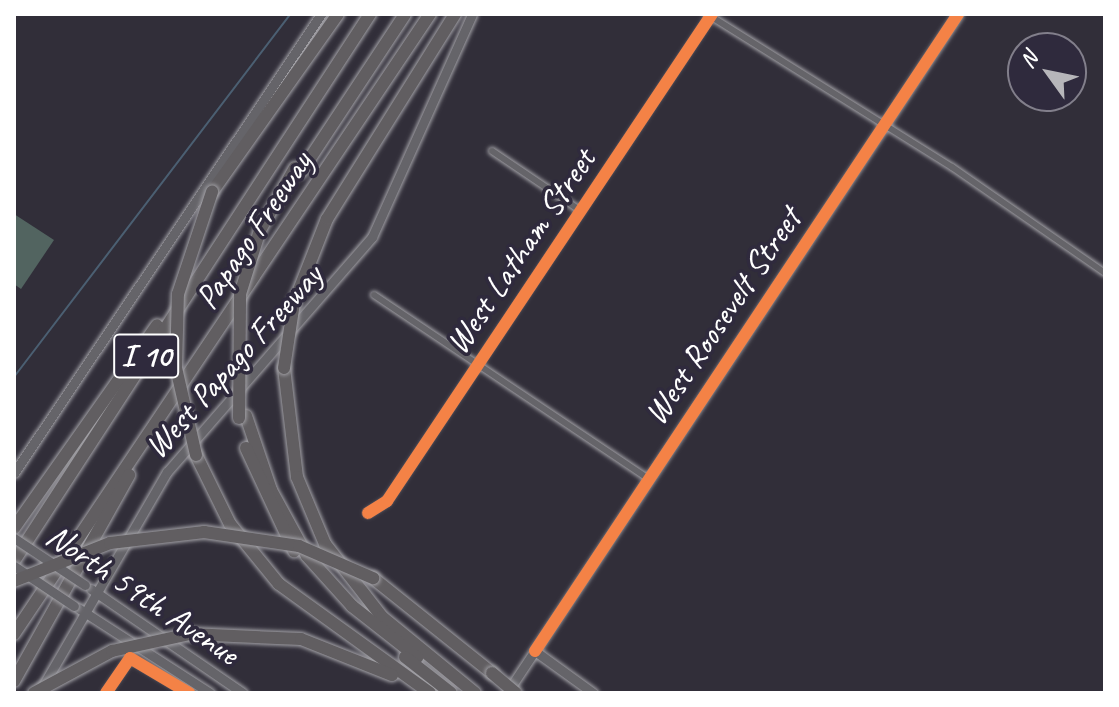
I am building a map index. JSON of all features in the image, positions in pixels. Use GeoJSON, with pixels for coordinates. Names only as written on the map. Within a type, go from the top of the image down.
{"type":"FeatureCollection","features":[{"type":"Feature","properties":{"kind":"highway"},"geometry":{"type":"LineString","coordinates":[[338,14],[212,192],[188,251],[177,310],[176,368],[196,455],[230,524],[279,584],[430,693]]}},
{"type":"Feature","properties":{"kind":"highway","name":"Papago Freeway"},"geometry":{"type":"LineString","coordinates":[[14,564],[370,14]]}},
{"type":"Feature","properties":{"kind":"highway"},"geometry":{"type":"LineString","coordinates":[[395,14],[298,170],[252,275],[242,330],[243,417],[263,496],[301,561],[345,609],[451,693]]}},
{"type":"Feature","properties":{"kind":"highway"},"geometry":{"type":"LineString","coordinates":[[298,170],[405,14]]}},
{"type":"Feature","properties":{"kind":"highway","name":"Papago Freeway"},"geometry":{"type":"LineString","coordinates":[[14,634],[430,14]]}},
{"type":"Feature","properties":{"kind":"highway"},"geometry":{"type":"LineString","coordinates":[[455,14],[322,228],[294,303],[284,368],[297,477],[332,555],[382,617],[475,693]]}},
{"type":"Feature","properties":{"kind":"highway"},"geometry":{"type":"LineString","coordinates":[[14,528],[278,152]]}},
{"type":"Feature","properties":{"kind":"highway"},"geometry":{"type":"LineString","coordinates":[[243,417],[275,499],[320,573],[464,693]]}},
{"type":"Feature","properties":{"kind":"highway"},"geometry":{"type":"LineString","coordinates":[[14,681],[152,430]]}},
{"type":"Feature","properties":{"kind":"highway"},"geometry":{"type":"LineString","coordinates":[[14,581],[110,543],[204,532],[299,546],[373,578],[516,693]]}},
{"type":"Feature","properties":{"kind":"highway"},"geometry":{"type":"LineString","coordinates":[[36,693],[112,651],[190,634],[258,633],[322,645],[364,659],[418,693]]}},
{"type":"Feature","properties":{"kind":"main road"},"geometry":{"type":"LineString","coordinates":[[14,473],[321,14]]}},
{"type":"Feature","properties":{"kind":"main road","name":"West Papago Freeway"},"geometry":{"type":"LineString","coordinates":[[36,693],[78,608],[96,591],[185,449],[372,237],[472,14]]}},
{"type":"Feature","properties":{"kind":"main road","name":"West Roosevelt Street"},"geometry":{"type":"LineString","coordinates":[[507,693],[958,14]]}},
{"type":"Feature","properties":{"kind":"main road","name":"North 59th Avenue"},"geometry":{"type":"LineString","coordinates":[[14,538],[243,693]]}},
{"type":"Feature","properties":{"kind":"main road","name":"North 59th Avenue"},"geometry":{"type":"LineString","coordinates":[[14,564],[210,693]]}},
{"type":"Feature","properties":{"kind":"main road"},"geometry":{"type":"LineString","coordinates":[[535,651],[593,693]]}},
{"type":"Feature","properties":{"kind":"street"},"geometry":{"type":"LineString","coordinates":[[710,15],[885,124],[1105,273]]}},
{"type":"Feature","properties":{"kind":"street","name":"West Latham Street"},"geometry":{"type":"LineString","coordinates":[[368,513],[387,501],[710,15]]}},
{"type":"Feature","properties":{"kind":"street"},"geometry":{"type":"LineString","coordinates":[[492,151],[581,211]]}},
{"type":"Feature","properties":{"kind":"street"},"geometry":{"type":"LineString","coordinates":[[374,295],[647,478]]}},
{"type":"Feature","properties":{"kind":"street","name":"North 59th Avenue"},"geometry":{"type":"LineString","coordinates":[[106,693],[130,658],[189,693]]}},
{"type":"Feature","properties":{"kind":"shaded area"},"geometry":{"type":"Polygon","coordinates":[[[14,214],[54,240],[21,289],[14,284],[14,214]]]}},
{"type":"Feature","properties":{"kind":"waterway"},"geometry":{"type":"LineString","coordinates":[[14,377],[291,14]]}},
{"type":"Feature","properties":{"kind":"cycle path"},"geometry":{"type":"LineString","coordinates":[[368,513],[387,501],[712,14]]}},
{"type":"Feature","properties":{"kind":"cycle path"},"geometry":{"type":"LineString","coordinates":[[535,651],[958,14]]}},
{"type":"Feature","properties":{"kind":"cycle path"},"geometry":{"type":"LineString","coordinates":[[106,693],[130,658],[189,693]]}}]}
